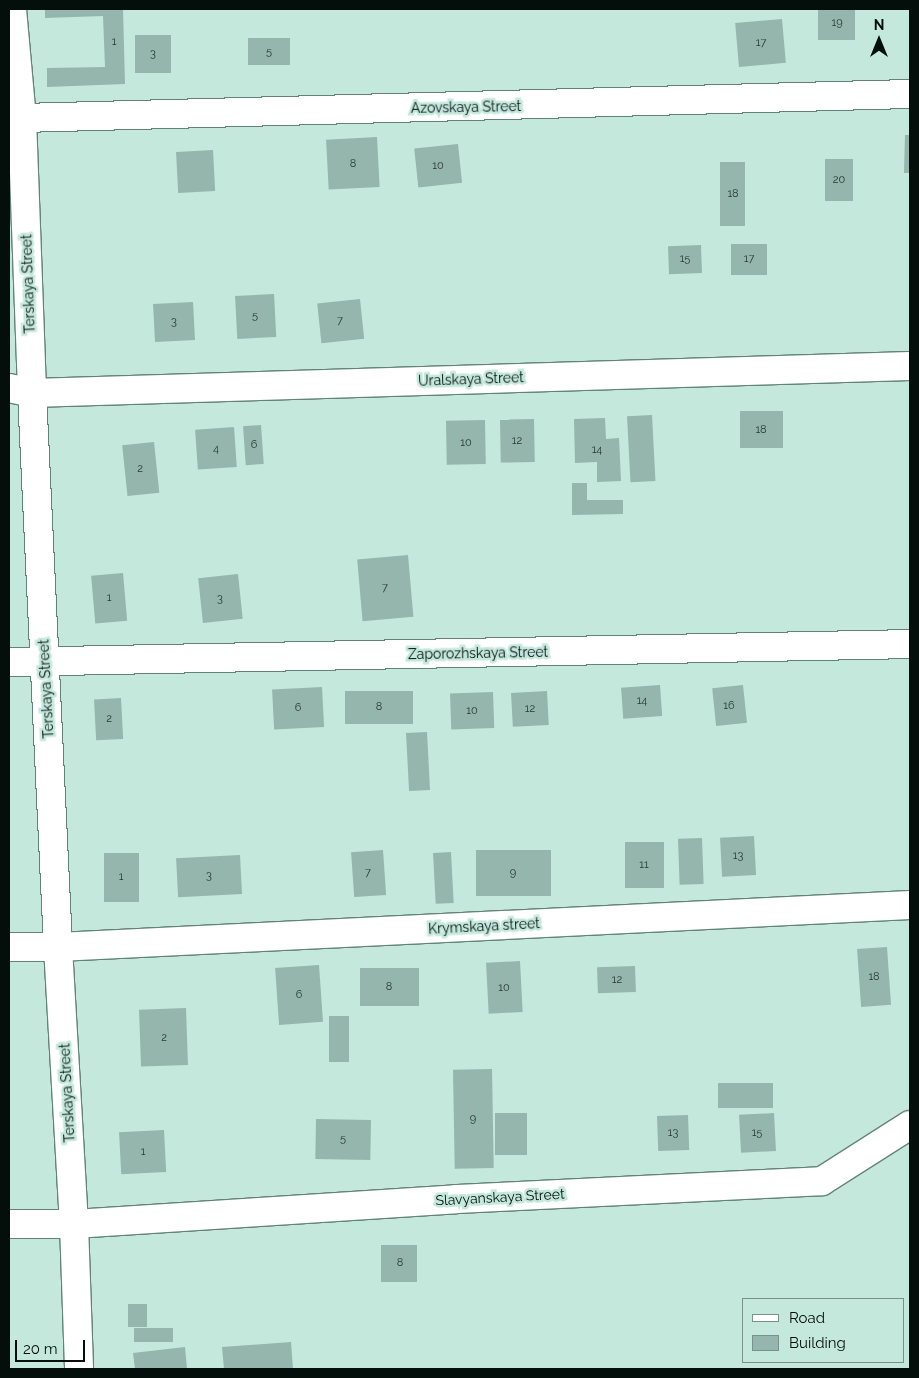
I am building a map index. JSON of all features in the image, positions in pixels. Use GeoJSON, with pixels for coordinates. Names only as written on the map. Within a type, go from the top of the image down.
{"type":"FeatureCollection","features":[{"type":"Feature","properties":{"kind":"street","name":"Terskaya Street"},"geometry":{"type":"LineString","coordinates":[[12,19],[22,118],[20,390],[45,662],[80,1369]]}},
{"type":"Feature","properties":{"kind":"street","name":"Azovskaya Street"},"geometry":{"type":"LineString","coordinates":[[22,118],[910,94]]}},
{"type":"Feature","properties":{"kind":"street","name":"Uralskaya Street"},"geometry":{"type":"LineString","coordinates":[[20,390],[910,366]]}},
{"type":"Feature","properties":{"kind":"street","name":"Zaporozhskaya Street"},"geometry":{"type":"LineString","coordinates":[[9,662],[910,644]]}},
{"type":"Feature","properties":{"kind":"street","name":"Krymskaya street"},"geometry":{"type":"LineString","coordinates":[[9,947],[58,947],[910,906]]}},
{"type":"Feature","properties":{"kind":"street","name":"Slavyanskaya Street"},"geometry":{"type":"LineString","coordinates":[[9,1224],[74,1224],[456,1200],[822,1181],[910,1125]]}},
{"type":"Feature","properties":{"kind":"building"},"geometry":{"type":"Polygon","coordinates":[[[45,9],[123,9],[125,84],[47,87],[47,68],[105,67],[103,16],[45,18],[45,9]]]}},
{"type":"Feature","properties":{"kind":"building"},"geometry":{"type":"Polygon","coordinates":[[[818,9],[855,9],[855,40],[818,40],[818,9]]]}},
{"type":"Feature","properties":{"kind":"building"},"geometry":{"type":"Polygon","coordinates":[[[782,19],[786,63],[739,67],[735,23],[782,19]]]}},
{"type":"Feature","properties":{"kind":"building"},"geometry":{"type":"Polygon","coordinates":[[[135,35],[171,35],[171,73],[135,73],[135,35]]]}},
{"type":"Feature","properties":{"kind":"building"},"geometry":{"type":"Polygon","coordinates":[[[248,38],[290,38],[290,65],[248,65],[248,38]]]}},
{"type":"Feature","properties":{"kind":"building"},"geometry":{"type":"Polygon","coordinates":[[[905,135],[910,135],[910,173],[904,173],[905,135]]]}},
{"type":"Feature","properties":{"kind":"building"},"geometry":{"type":"Polygon","coordinates":[[[377,137],[380,187],[329,190],[326,140],[377,137]]]}},
{"type":"Feature","properties":{"kind":"building"},"geometry":{"type":"Polygon","coordinates":[[[458,144],[462,183],[418,187],[414,149],[458,144]]]}},
{"type":"Feature","properties":{"kind":"building"},"geometry":{"type":"Polygon","coordinates":[[[213,150],[215,191],[178,193],[176,152],[213,150]]]}},
{"type":"Feature","properties":{"kind":"building"},"geometry":{"type":"Polygon","coordinates":[[[825,159],[853,159],[853,201],[825,201],[825,159]]]}},
{"type":"Feature","properties":{"kind":"building"},"geometry":{"type":"Polygon","coordinates":[[[720,162],[745,162],[745,226],[720,226],[720,162]]]}},
{"type":"Feature","properties":{"kind":"building"},"geometry":{"type":"Polygon","coordinates":[[[731,244],[767,244],[767,275],[731,275],[731,244]]]}},
{"type":"Feature","properties":{"kind":"building"},"geometry":{"type":"Polygon","coordinates":[[[701,245],[702,273],[669,274],[668,246],[701,245]]]}},
{"type":"Feature","properties":{"kind":"building"},"geometry":{"type":"Polygon","coordinates":[[[274,294],[276,337],[237,339],[235,296],[274,294]]]}},
{"type":"Feature","properties":{"kind":"building"},"geometry":{"type":"Polygon","coordinates":[[[360,299],[364,339],[321,343],[317,303],[360,299]]]}},
{"type":"Feature","properties":{"kind":"building"},"geometry":{"type":"Polygon","coordinates":[[[193,302],[195,340],[155,342],[153,304],[193,302]]]}},
{"type":"Feature","properties":{"kind":"building"},"geometry":{"type":"Polygon","coordinates":[[[740,411],[783,411],[783,448],[740,448],[740,411]]]}},
{"type":"Feature","properties":{"kind":"building"},"geometry":{"type":"Polygon","coordinates":[[[652,415],[655,481],[630,482],[627,416],[652,415]]]}},
{"type":"Feature","properties":{"kind":"building"},"geometry":{"type":"Polygon","coordinates":[[[605,418],[606,439],[619,438],[621,481],[597,482],[597,462],[575,463],[574,419],[605,418]]]}},
{"type":"Feature","properties":{"kind":"building"},"geometry":{"type":"Polygon","coordinates":[[[534,419],[535,462],[501,463],[500,420],[534,419]]]}},
{"type":"Feature","properties":{"kind":"building"},"geometry":{"type":"Polygon","coordinates":[[[485,420],[486,464],[447,465],[446,421],[485,420]]]}},
{"type":"Feature","properties":{"kind":"building"},"geometry":{"type":"Polygon","coordinates":[[[261,425],[264,464],[246,465],[243,426],[261,425]]]}},
{"type":"Feature","properties":{"kind":"building"},"geometry":{"type":"Polygon","coordinates":[[[234,427],[237,467],[198,470],[195,430],[234,427]]]}},
{"type":"Feature","properties":{"kind":"building"},"geometry":{"type":"Polygon","coordinates":[[[154,442],[159,493],[128,496],[122,445],[154,442]]]}},
{"type":"Feature","properties":{"kind":"building"},"geometry":{"type":"Polygon","coordinates":[[[572,483],[587,483],[587,500],[623,500],[623,514],[572,515],[572,483]]]}},
{"type":"Feature","properties":{"kind":"building"},"geometry":{"type":"Polygon","coordinates":[[[408,555],[413,617],[363,621],[357,559],[408,555]]]}},
{"type":"Feature","properties":{"kind":"building"},"geometry":{"type":"Polygon","coordinates":[[[123,573],[127,621],[95,624],[91,576],[123,573]]]}},
{"type":"Feature","properties":{"kind":"building"},"geometry":{"type":"Polygon","coordinates":[[[238,574],[243,619],[203,623],[198,578],[238,574]]]}},
{"type":"Feature","properties":{"kind":"building"},"geometry":{"type":"Polygon","coordinates":[[[660,685],[662,716],[623,719],[621,688],[660,685]]]}},
{"type":"Feature","properties":{"kind":"building"},"geometry":{"type":"Polygon","coordinates":[[[743,685],[747,723],[716,726],[712,688],[743,685]]]}},
{"type":"Feature","properties":{"kind":"building"},"geometry":{"type":"Polygon","coordinates":[[[322,687],[324,727],[274,730],[272,690],[322,687]]]}},
{"type":"Feature","properties":{"kind":"building"},"geometry":{"type":"Polygon","coordinates":[[[345,691],[413,691],[413,724],[345,724],[345,691]]]}},
{"type":"Feature","properties":{"kind":"building"},"geometry":{"type":"Polygon","coordinates":[[[547,691],[549,725],[513,727],[511,693],[547,691]]]}},
{"type":"Feature","properties":{"kind":"building"},"geometry":{"type":"Polygon","coordinates":[[[493,692],[494,728],[451,729],[450,694],[493,692]]]}},
{"type":"Feature","properties":{"kind":"building"},"geometry":{"type":"Polygon","coordinates":[[[121,698],[123,739],[96,740],[94,699],[121,698]]]}},
{"type":"Feature","properties":{"kind":"building"},"geometry":{"type":"Polygon","coordinates":[[[427,732],[430,790],[409,791],[406,733],[427,732]]]}},
{"type":"Feature","properties":{"kind":"building"},"geometry":{"type":"Polygon","coordinates":[[[754,836],[756,875],[722,877],[720,838],[754,836]]]}},
{"type":"Feature","properties":{"kind":"building"},"geometry":{"type":"Polygon","coordinates":[[[702,838],[704,884],[680,885],[678,839],[702,838]]]}},
{"type":"Feature","properties":{"kind":"building"},"geometry":{"type":"Polygon","coordinates":[[[625,842],[664,842],[664,888],[625,888],[625,842]]]}},
{"type":"Feature","properties":{"kind":"building"},"geometry":{"type":"Polygon","coordinates":[[[383,850],[386,895],[354,897],[351,852],[383,850]]]}},
{"type":"Feature","properties":{"kind":"building"},"geometry":{"type":"Polygon","coordinates":[[[476,850],[551,850],[551,896],[476,896],[476,850]]]}},
{"type":"Feature","properties":{"kind":"building"},"geometry":{"type":"Polygon","coordinates":[[[451,852],[454,903],[436,904],[433,853],[451,852]]]}},
{"type":"Feature","properties":{"kind":"building"},"geometry":{"type":"Polygon","coordinates":[[[104,853],[139,853],[139,902],[104,902],[104,853]]]}},
{"type":"Feature","properties":{"kind":"building"},"geometry":{"type":"Polygon","coordinates":[[[240,855],[242,894],[178,897],[176,858],[240,855]]]}},
{"type":"Feature","properties":{"kind":"building"},"geometry":{"type":"Polygon","coordinates":[[[887,947],[891,1005],[861,1007],[857,949],[887,947]]]}},
{"type":"Feature","properties":{"kind":"building"},"geometry":{"type":"Polygon","coordinates":[[[520,961],[523,1012],[489,1014],[486,963],[520,961]]]}},
{"type":"Feature","properties":{"kind":"building"},"geometry":{"type":"Polygon","coordinates":[[[319,965],[323,1022],[279,1025],[275,968],[319,965]]]}},
{"type":"Feature","properties":{"kind":"building"},"geometry":{"type":"Polygon","coordinates":[[[635,966],[636,992],[598,993],[597,967],[635,966]]]}},
{"type":"Feature","properties":{"kind":"building"},"geometry":{"type":"Polygon","coordinates":[[[360,968],[419,968],[419,1006],[360,1006],[360,968]]]}},
{"type":"Feature","properties":{"kind":"building"},"geometry":{"type":"Polygon","coordinates":[[[186,1008],[188,1065],[141,1067],[139,1010],[186,1008]]]}},
{"type":"Feature","properties":{"kind":"building"},"geometry":{"type":"Polygon","coordinates":[[[329,1016],[349,1016],[349,1062],[329,1062],[329,1016]]]}},
{"type":"Feature","properties":{"kind":"building"},"geometry":{"type":"Polygon","coordinates":[[[492,1069],[494,1168],[455,1169],[453,1070],[492,1069]]]}},
{"type":"Feature","properties":{"kind":"building"},"geometry":{"type":"Polygon","coordinates":[[[718,1083],[773,1083],[773,1108],[718,1108],[718,1083]]]}},
{"type":"Feature","properties":{"kind":"building"},"geometry":{"type":"Polygon","coordinates":[[[495,1113],[527,1113],[527,1155],[495,1155],[495,1113]]]}},
{"type":"Feature","properties":{"kind":"building"},"geometry":{"type":"Polygon","coordinates":[[[774,1113],[776,1151],[741,1153],[739,1115],[774,1113]]]}},
{"type":"Feature","properties":{"kind":"building"},"geometry":{"type":"Polygon","coordinates":[[[688,1115],[689,1150],[658,1151],[657,1116],[688,1115]]]}},
{"type":"Feature","properties":{"kind":"building"},"geometry":{"type":"Polygon","coordinates":[[[316,1119],[371,1120],[370,1160],[315,1159],[316,1119]]]}},
{"type":"Feature","properties":{"kind":"building"},"geometry":{"type":"Polygon","coordinates":[[[164,1130],[166,1172],[121,1174],[119,1132],[164,1130]]]}},
{"type":"Feature","properties":{"kind":"building"},"geometry":{"type":"Polygon","coordinates":[[[381,1245],[417,1245],[417,1282],[381,1282],[381,1245]]]}},
{"type":"Feature","properties":{"kind":"building"},"geometry":{"type":"Polygon","coordinates":[[[128,1304],[147,1304],[147,1327],[128,1327],[128,1304]]]}},
{"type":"Feature","properties":{"kind":"building"},"geometry":{"type":"Polygon","coordinates":[[[134,1328],[173,1328],[173,1342],[134,1342],[134,1328]]]}},
{"type":"Feature","properties":{"kind":"building"},"geometry":{"type":"Polygon","coordinates":[[[291,1342],[293,1369],[224,1369],[222,1347],[291,1342]]]}},
{"type":"Feature","properties":{"kind":"building"},"geometry":{"type":"Polygon","coordinates":[[[185,1347],[187,1369],[135,1369],[133,1353],[185,1347]]]}}]}
